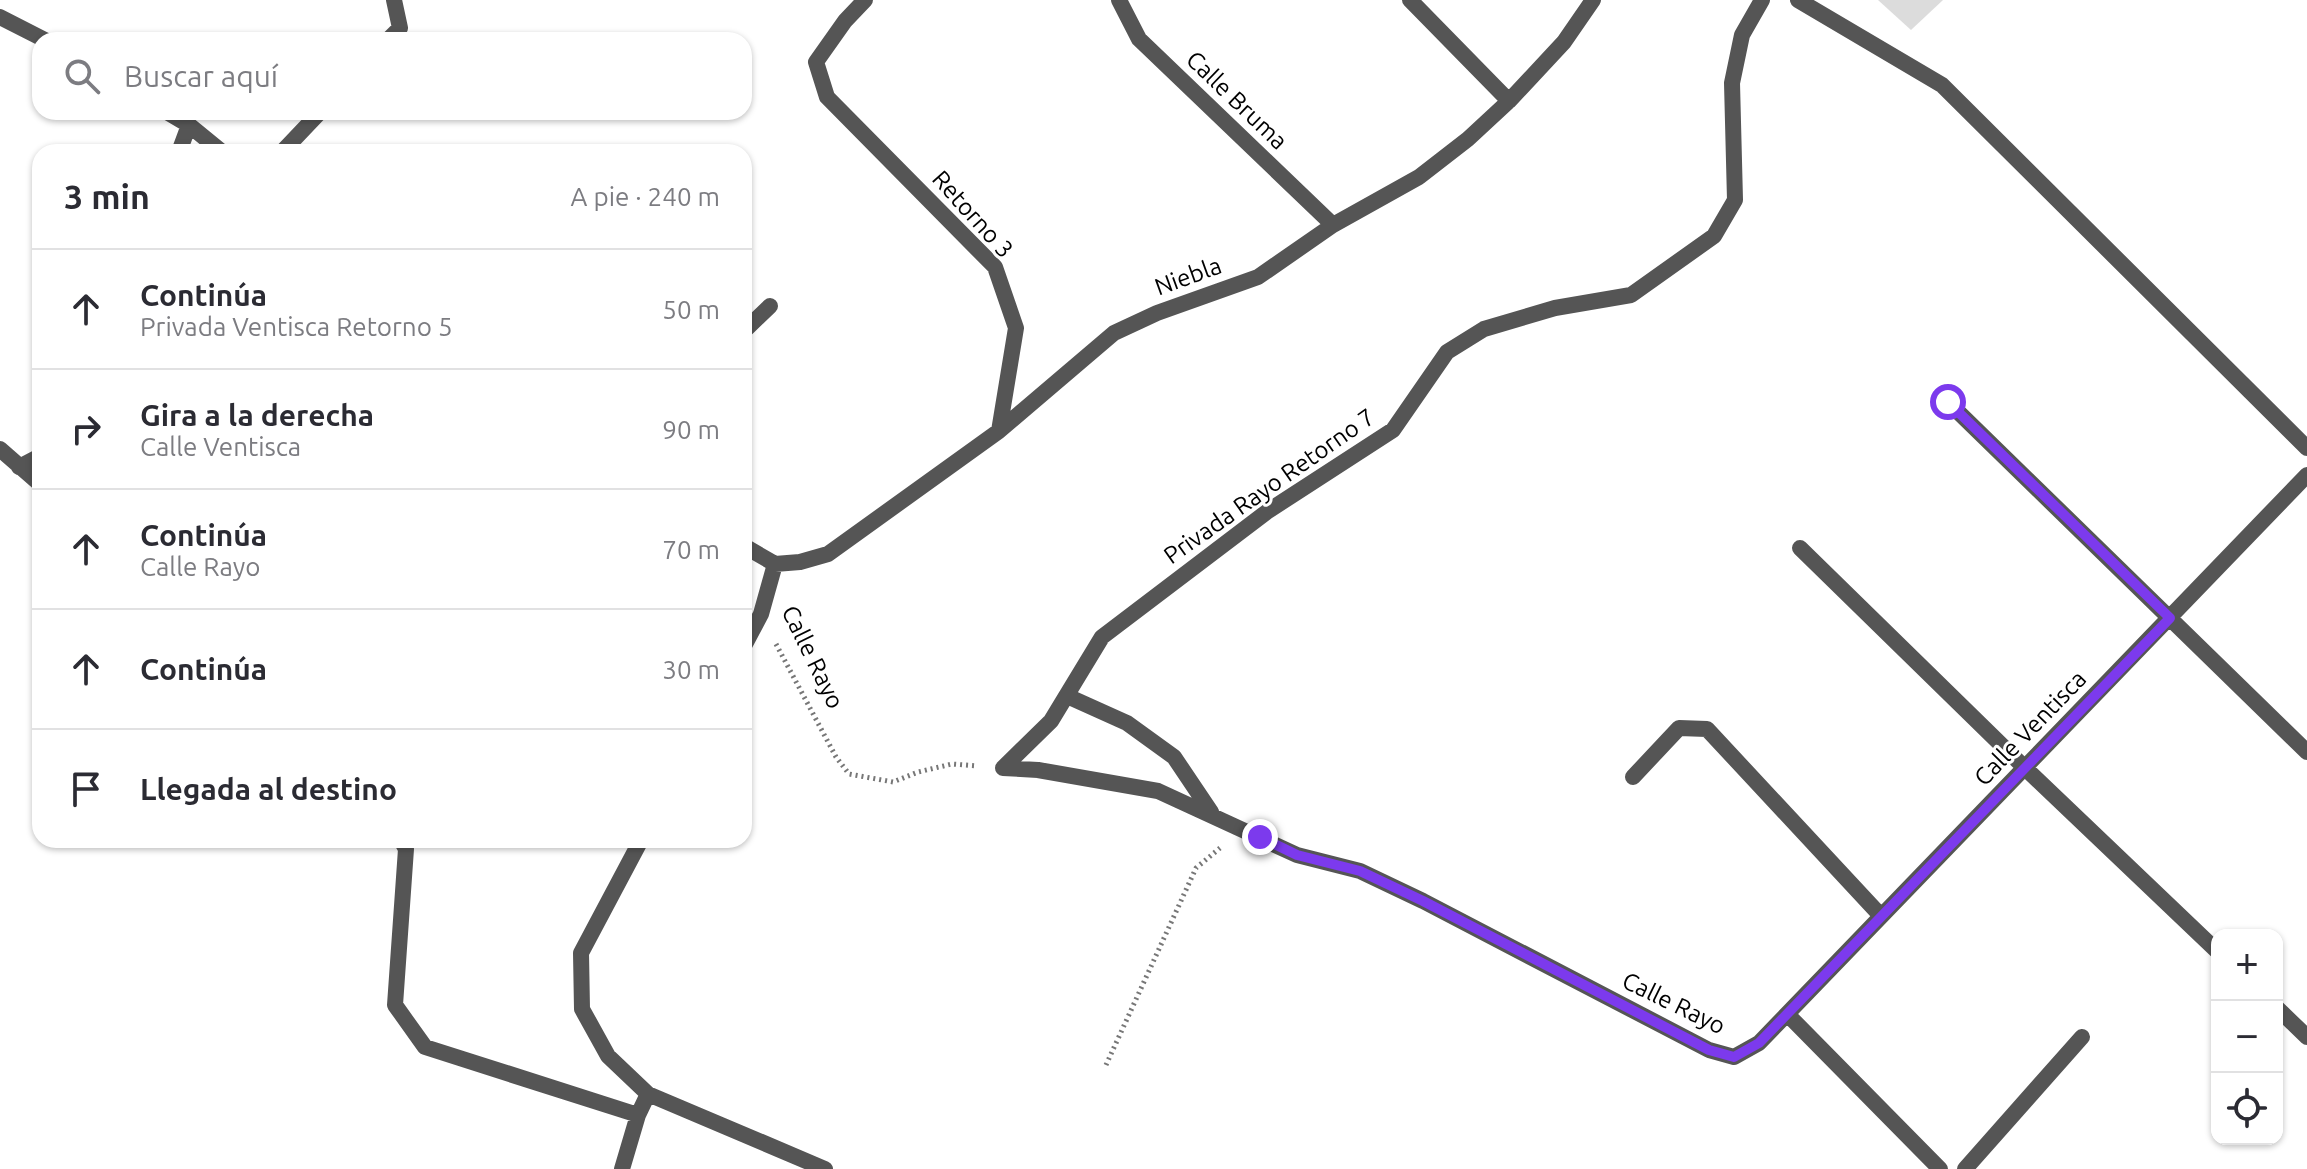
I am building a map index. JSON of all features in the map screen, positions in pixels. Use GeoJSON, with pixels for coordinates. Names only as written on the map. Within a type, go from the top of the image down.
{"type":"FeatureCollection","features":[{"type":"Feature","properties":{"kind":"street"},"geometry":{"type":"LineString","coordinates":[[394,0],[400,28],[396,32]]}},
{"type":"Feature","properties":{"kind":"street","name":"Retorno 3"},"geometry":{"type":"LineString","coordinates":[[865,0],[845,21],[816,62],[827,97],[995,267],[1016,328],[999,431]]}},
{"type":"Feature","properties":{"kind":"street","name":"Calle Bruma"},"geometry":{"type":"LineString","coordinates":[[1119,0],[1139,39],[1333,225]]}},
{"type":"Feature","properties":{"kind":"street"},"geometry":{"type":"LineString","coordinates":[[1410,0],[1509,101]]}},
{"type":"Feature","properties":{"kind":"street","name":"Niebla"},"geometry":{"type":"LineString","coordinates":[[775,564],[800,562],[828,554],[999,431],[1114,333],[1157,313],[1258,277],[1333,225],[1419,177],[1468,139],[1509,101],[1564,42],[1593,0]]}},
{"type":"Feature","properties":{"kind":"street","name":"Privada Rayo Retorno 7"},"geometry":{"type":"LineString","coordinates":[[1003,768],[1051,721],[1102,637],[1268,511],[1393,430],[1447,352],[1484,329],[1555,308],[1631,295],[1714,236],[1735,200],[1732,83],[1742,35],[1762,0]]}},
{"type":"Feature","properties":{"kind":"street"},"geometry":{"type":"LineString","coordinates":[[1798,0],[1942,85],[2307,448]]}},
{"type":"Feature","properties":{"kind":"street"},"geometry":{"type":"LineString","coordinates":[[0,17],[32,33]]}},
{"type":"Feature","properties":{"kind":"street"},"geometry":{"type":"LineString","coordinates":[[181,120],[212,144]]}},
{"type":"Feature","properties":{"kind":"street"},"geometry":{"type":"LineString","coordinates":[[290,144],[312,120]]}},
{"type":"Feature","properties":{"kind":"street"},"geometry":{"type":"LineString","coordinates":[[182,144],[189,125]]}},
{"type":"Feature","properties":{"kind":"street"},"geometry":{"type":"LineString","coordinates":[[752,323],[770,306]]}},
{"type":"Feature","properties":{"kind":"street"},"geometry":{"type":"LineString","coordinates":[[1948,402],[2307,752]]}},
{"type":"Feature","properties":{"kind":"street"},"geometry":{"type":"LineString","coordinates":[[0,449],[32,478]]}},
{"type":"Feature","properties":{"kind":"street"},"geometry":{"type":"LineString","coordinates":[[19,467],[32,460]]}},
{"type":"Feature","properties":{"kind":"street","name":"Calle Ventisca"},"geometry":{"type":"LineString","coordinates":[[1787,1014],[2307,475]]}},
{"type":"Feature","properties":{"kind":"street"},"geometry":{"type":"LineString","coordinates":[[1800,548],[2211,945]]}},
{"type":"Feature","properties":{"kind":"street"},"geometry":{"type":"LineString","coordinates":[[752,551],[775,564]]}},
{"type":"Feature","properties":{"kind":"street","name":"Calle Rayo"},"geometry":{"type":"LineString","coordinates":[[761,614],[775,564]]}},
{"type":"Feature","properties":{"kind":"street"},"geometry":{"type":"LineString","coordinates":[[752,631],[761,614]]}},
{"type":"Feature","properties":{"kind":"street"},"geometry":{"type":"LineString","coordinates":[[1067,696],[1127,723],[1174,757],[1212,814]]}},
{"type":"Feature","properties":{"kind":"street"},"geometry":{"type":"LineString","coordinates":[[1633,777],[1679,728],[1707,729],[1881,916]]}},
{"type":"Feature","properties":{"kind":"street"},"geometry":{"type":"LineString","coordinates":[[1003,768],[1038,770],[1158,791],[1260,837]]}},
{"type":"Feature","properties":{"kind":"street","name":"Calle Rayo"},"geometry":{"type":"LineString","coordinates":[[1260,837],[1297,855],[1360,871],[1709,1050],[1734,1057],[1759,1043],[1787,1014]]}},
{"type":"Feature","properties":{"kind":"street"},"geometry":{"type":"LineString","coordinates":[[405,848],[395,1005],[425,1047],[638,1115]]}},
{"type":"Feature","properties":{"kind":"street"},"geometry":{"type":"LineString","coordinates":[[637,848],[581,953],[582,1009],[608,1056],[648,1094],[825,1169]]}},
{"type":"Feature","properties":{"kind":"street"},"geometry":{"type":"LineString","coordinates":[[1787,1014],[1940,1169]]}},
{"type":"Feature","properties":{"kind":"street"},"geometry":{"type":"LineString","coordinates":[[2283,1014],[2307,1037]]}},
{"type":"Feature","properties":{"kind":"street"},"geometry":{"type":"LineString","coordinates":[[1965,1169],[2082,1037]]}},
{"type":"Feature","properties":{"kind":"street"},"geometry":{"type":"LineString","coordinates":[[622,1169],[638,1115],[648,1094]]}},
{"type":"Feature","properties":{"kind":"path","name":"Calle Rayo"},"geometry":{"type":"LineString","coordinates":[[761,614],[836,757],[849,774],[893,782],[952,764],[1003,768]]}},
{"type":"Feature","properties":{"kind":"path"},"geometry":{"type":"LineString","coordinates":[[1106,1065],[1196,868],[1220,848],[1260,837]]}},
{"type":"Feature","properties":{"kind":"shaded area"},"geometry":{"type":"Polygon","coordinates":[[[1878,0],[1943,0],[1911,30],[1878,0]]]}},
{"type":"Feature","properties":{"kind":"route"},"geometry":{"type":"LineString","coordinates":[[1260,837],[1297,855],[1360,871],[1709,1050],[1734,1057],[1759,1043],[2170,618],[1948,402]]}}]}
